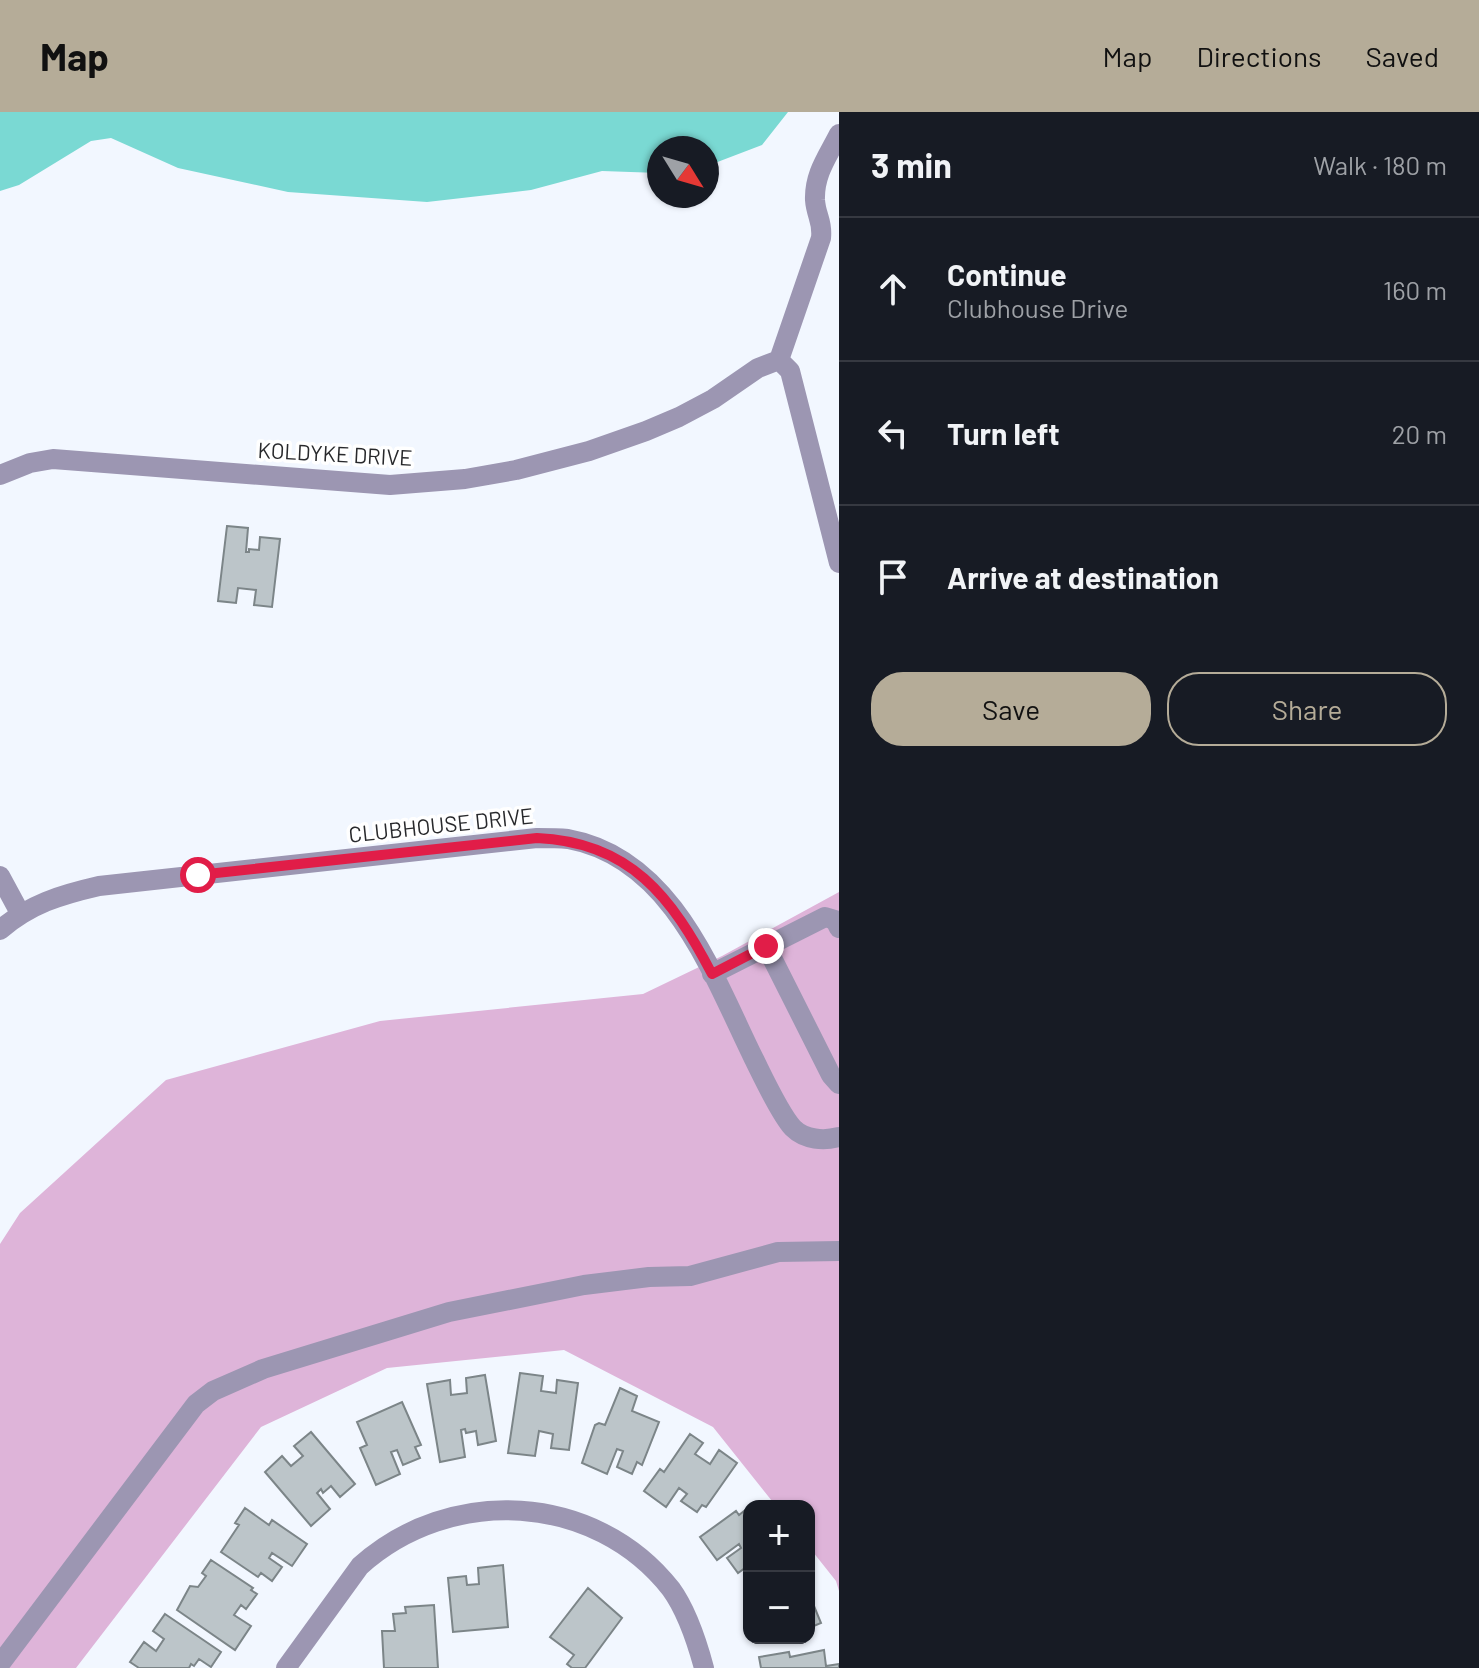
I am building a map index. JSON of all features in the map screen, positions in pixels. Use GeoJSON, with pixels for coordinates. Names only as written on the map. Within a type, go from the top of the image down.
{"type":"FeatureCollection","features":[{"type":"Feature","properties":{"kind":"street"},"geometry":{"type":"LineString","coordinates":[[839,134],[818,173],[815,197],[817,212],[823,223],[821,238],[779,360],[790,371],[839,563]]}},
{"type":"Feature","properties":{"kind":"street","name":"KOLDYKE DRIVE"},"geometry":{"type":"LineString","coordinates":[[0,475],[30,463],[53,459],[390,485],[465,479],[516,470],[589,451],[646,431],[713,399],[758,368],[779,360]]}},
{"type":"Feature","properties":{"kind":"street","name":"CLUBHOUSE DRIVE"},"geometry":{"type":"LineString","coordinates":[[0,930],[20,913],[67,893],[99,886],[537,838],[567,839],[596,847],[628,865],[650,883],[685,924],[792,1127],[812,1138],[839,1137]]}},
{"type":"Feature","properties":{"kind":"street"},"geometry":{"type":"LineString","coordinates":[[0,876],[20,913]]}},
{"type":"Feature","properties":{"kind":"street"},"geometry":{"type":"LineString","coordinates":[[712,974],[825,917],[835,920],[839,928]]}},
{"type":"Feature","properties":{"kind":"street"},"geometry":{"type":"LineString","coordinates":[[766,946],[831,1075],[839,1084]]}},
{"type":"Feature","properties":{"kind":"street"},"geometry":{"type":"LineString","coordinates":[[0,1664],[196,1404],[213,1391],[311,1353],[449,1312],[584,1285],[649,1277],[690,1276],[778,1252],[839,1251]]}},
{"type":"Feature","properties":{"kind":"street"},"geometry":{"type":"LineString","coordinates":[[286,1668],[360,1566],[389,1543],[428,1523],[471,1512],[507,1510],[550,1514],[582,1524],[642,1560],[672,1591],[693,1632],[704,1668]]}},
{"type":"Feature","properties":{"kind":"shaded area"},"geometry":{"type":"Polygon","coordinates":[[[0,112],[788,112],[762,145],[719,161],[719,136],[647,136],[647,173],[602,171],[531,190],[427,202],[288,192],[178,168],[111,138],[91,141],[19,185],[0,191],[0,112]]]}},
{"type":"Feature","properties":{"kind":"shaded area"},"geometry":{"type":"Polygon","coordinates":[[[839,892],[839,1591],[836,1581],[815,1555],[815,1500],[771,1500],[713,1427],[564,1350],[387,1368],[261,1427],[76,1668],[0,1668],[0,1244],[20,1213],[166,1080],[380,1021],[643,994],[722,956],[839,892]]]}},
{"type":"Feature","properties":{"kind":"building"},"geometry":{"type":"Polygon","coordinates":[[[227,526],[248,528],[246,552],[249,549],[259,550],[260,537],[280,539],[272,607],[254,605],[256,590],[238,588],[236,603],[218,601],[227,526]]]}},
{"type":"Feature","properties":{"kind":"building"},"geometry":{"type":"Polygon","coordinates":[[[520,1373],[543,1376],[541,1391],[556,1393],[557,1380],[578,1383],[569,1450],[551,1448],[553,1434],[539,1431],[535,1456],[508,1453],[520,1373]]]}},
{"type":"Feature","properties":{"kind":"building"},"geometry":{"type":"Polygon","coordinates":[[[485,1375],[496,1441],[478,1445],[476,1431],[466,1433],[465,1429],[461,1430],[465,1457],[440,1462],[427,1384],[450,1380],[451,1395],[467,1393],[466,1378],[485,1375]]]}},
{"type":"Feature","properties":{"kind":"building"},"geometry":{"type":"Polygon","coordinates":[[[620,1388],[637,1396],[632,1411],[659,1422],[642,1465],[637,1462],[632,1474],[617,1467],[623,1451],[617,1449],[607,1474],[582,1463],[595,1425],[605,1425],[620,1388]]]}},
{"type":"Feature","properties":{"kind":"building"},"geometry":{"type":"Polygon","coordinates":[[[402,1402],[421,1445],[415,1447],[420,1458],[403,1465],[397,1450],[391,1452],[400,1474],[376,1485],[360,1448],[367,1445],[357,1422],[402,1402]]]}},
{"type":"Feature","properties":{"kind":"building"},"geometry":{"type":"Polygon","coordinates":[[[311,1432],[355,1484],[340,1497],[331,1486],[323,1493],[321,1489],[317,1493],[330,1509],[311,1526],[265,1472],[282,1456],[291,1466],[303,1456],[294,1446],[311,1432]]]}},
{"type":"Feature","properties":{"kind":"building"},"geometry":{"type":"Polygon","coordinates":[[[690,1434],[703,1443],[695,1454],[710,1464],[719,1450],[737,1463],[706,1507],[702,1505],[697,1512],[681,1501],[687,1494],[679,1488],[666,1507],[644,1491],[660,1469],[664,1472],[690,1434]]]}},
{"type":"Feature","properties":{"kind":"building"},"geometry":{"type":"Polygon","coordinates":[[[245,1508],[269,1525],[272,1520],[307,1544],[292,1566],[272,1553],[269,1558],[282,1567],[272,1581],[261,1573],[258,1577],[221,1552],[239,1525],[235,1523],[245,1508]]]}},
{"type":"Feature","properties":{"kind":"building"},"geometry":{"type":"Polygon","coordinates":[[[736,1511],[739,1515],[743,1512],[743,1569],[738,1573],[727,1558],[741,1548],[739,1544],[717,1560],[700,1537],[736,1511]]]}},
{"type":"Feature","properties":{"kind":"building"},"geometry":{"type":"Polygon","coordinates":[[[211,1560],[253,1588],[251,1590],[257,1594],[246,1609],[241,1605],[234,1615],[251,1626],[235,1650],[177,1610],[190,1586],[198,1587],[206,1576],[202,1573],[211,1560]]]}},
{"type":"Feature","properties":{"kind":"building"},"geometry":{"type":"Polygon","coordinates":[[[503,1565],[508,1627],[453,1632],[448,1578],[466,1576],[467,1585],[479,1584],[478,1568],[503,1565]]]}},
{"type":"Feature","properties":{"kind":"building"},"geometry":{"type":"Polygon","coordinates":[[[588,1588],[622,1618],[585,1668],[572,1668],[567,1664],[574,1655],[550,1637],[588,1588]]]}},
{"type":"Feature","properties":{"kind":"building"},"geometry":{"type":"Polygon","coordinates":[[[434,1605],[438,1668],[384,1668],[382,1631],[395,1631],[393,1614],[406,1613],[405,1607],[434,1605]]]}},
{"type":"Feature","properties":{"kind":"building"},"geometry":{"type":"Polygon","coordinates":[[[815,1608],[821,1623],[815,1626],[815,1608]]]}},
{"type":"Feature","properties":{"kind":"building"},"geometry":{"type":"Polygon","coordinates":[[[165,1614],[221,1652],[211,1667],[199,1659],[189,1668],[139,1668],[130,1662],[144,1642],[156,1651],[164,1639],[153,1631],[165,1614]]]}},
{"type":"Feature","properties":{"kind":"building"},"geometry":{"type":"Polygon","coordinates":[[[824,1650],[826,1666],[839,1664],[839,1668],[761,1668],[759,1657],[789,1652],[790,1657],[824,1650]]]}},
{"type":"Feature","properties":{"kind":"route"},"geometry":{"type":"LineString","coordinates":[[198,875],[537,838],[567,839],[596,847],[628,865],[650,883],[685,924],[712,974],[766,946]]}}]}
